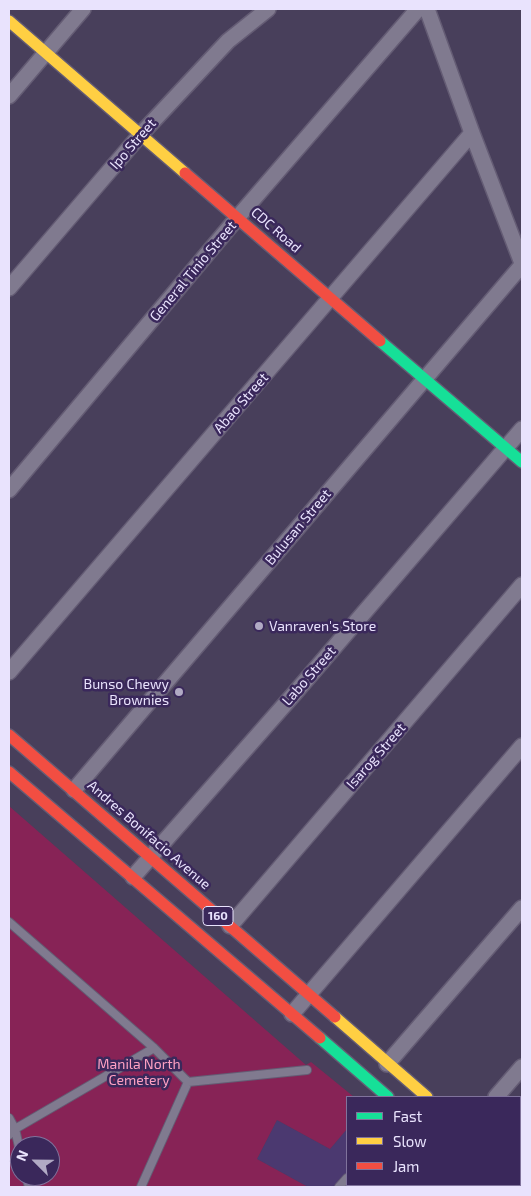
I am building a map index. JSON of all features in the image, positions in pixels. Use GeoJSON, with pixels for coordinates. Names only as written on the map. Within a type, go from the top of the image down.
{"type":"FeatureCollection","features":[{"type":"Feature","properties":{"kind":"main road","name":"CDC Road"},"geometry":{"type":"LineString","coordinates":[[9,21],[522,462]]}},
{"type":"Feature","properties":{"kind":"main road","name":"Andres Bonifacio Avenue"},"geometry":{"type":"LineString","coordinates":[[9,735],[426,1096]]}},
{"type":"Feature","properties":{"kind":"main road","name":"160"},"geometry":{"type":"LineString","coordinates":[[9,772],[387,1096]]}},
{"type":"Feature","properties":{"kind":"street"},"geometry":{"type":"LineString","coordinates":[[9,96],[83,9]]}},
{"type":"Feature","properties":{"kind":"street","name":"Ipo Street"},"geometry":{"type":"LineString","coordinates":[[9,288],[141,134],[228,41],[268,9]]}},
{"type":"Feature","properties":{"kind":"street","name":"General Tinio Street"},"geometry":{"type":"LineString","coordinates":[[9,490],[238,217],[418,9]]}},
{"type":"Feature","properties":{"kind":"street"},"geometry":{"type":"LineString","coordinates":[[426,9],[522,264]]}},
{"type":"Feature","properties":{"kind":"street","name":"Abao Street"},"geometry":{"type":"LineString","coordinates":[[9,672],[472,133]]}},
{"type":"Feature","properties":{"kind":"street","name":"Bulusan Street"},"geometry":{"type":"LineString","coordinates":[[74,790],[522,264]]}},
{"type":"Feature","properties":{"kind":"street","name":"Labo Street"},"geometry":{"type":"LineString","coordinates":[[133,877],[294,694],[522,429]]}},
{"type":"Feature","properties":{"kind":"street","name":"Isarog Street"},"geometry":{"type":"LineString","coordinates":[[230,926],[522,585]]}},
{"type":"Feature","properties":{"kind":"street"},"geometry":{"type":"LineString","coordinates":[[292,1014],[522,746]]}},
{"type":"Feature","properties":{"kind":"street"},"geometry":{"type":"LineString","coordinates":[[387,1064],[522,908]]}},
{"type":"Feature","properties":{"kind":"street"},"geometry":{"type":"LineString","coordinates":[[497,1096],[522,1067]]}},
{"type":"Feature","properties":{"kind":"lane"},"geometry":{"type":"LineString","coordinates":[[9,922],[154,1048],[188,1082]]}},
{"type":"Feature","properties":{"kind":"lane"},"geometry":{"type":"LineString","coordinates":[[9,1118],[12,1132],[154,1048]]}},
{"type":"Feature","properties":{"kind":"lane"},"geometry":{"type":"LineString","coordinates":[[188,1082],[308,1070]]}},
{"type":"Feature","properties":{"kind":"lane"},"geometry":{"type":"LineString","coordinates":[[141,1187],[188,1082]]}},
{"type":"Feature","properties":{"kind":"shaded area"},"geometry":{"type":"Polygon","coordinates":[[[277,1120],[330,1149],[346,1130],[346,1186],[370,1186],[308,1187],[257,1159],[277,1120]]]}},
{"type":"Feature","properties":{"kind":"green space","name":"Manila North Cemetery"},"geometry":{"type":"Polygon","coordinates":[[[9,806],[306,1065],[311,1062],[353,1096],[346,1096],[346,1130],[330,1149],[277,1120],[257,1159],[308,1187],[9,1187],[9,806]]]}},
{"type":"Feature","properties":{"kind":"traffic: fast"},"geometry":{"type":"LineString","coordinates":[[380,341],[522,462]]}},
{"type":"Feature","properties":{"kind":"traffic: fast"},"geometry":{"type":"LineString","coordinates":[[320,1038],[387,1096]]}},
{"type":"Feature","properties":{"kind":"traffic: slow"},"geometry":{"type":"LineString","coordinates":[[9,21],[185,173]]}},
{"type":"Feature","properties":{"kind":"traffic: slow"},"geometry":{"type":"LineString","coordinates":[[335,1017],[426,1096]]}},
{"type":"Feature","properties":{"kind":"traffic: jam"},"geometry":{"type":"LineString","coordinates":[[185,173],[380,341]]}},
{"type":"Feature","properties":{"kind":"traffic: jam"},"geometry":{"type":"LineString","coordinates":[[9,735],[335,1017]]}},
{"type":"Feature","properties":{"kind":"traffic: jam"},"geometry":{"type":"LineString","coordinates":[[9,772],[320,1038]]}},
{"type":"Feature","properties":{"kind":"place","name":"Vanraven's Store"},"geometry":{"type":"Point","coordinates":[259,626]}},
{"type":"Feature","properties":{"kind":"place","name":"Bunso Chewy Brownies"},"geometry":{"type":"Point","coordinates":[179,692]}}]}
